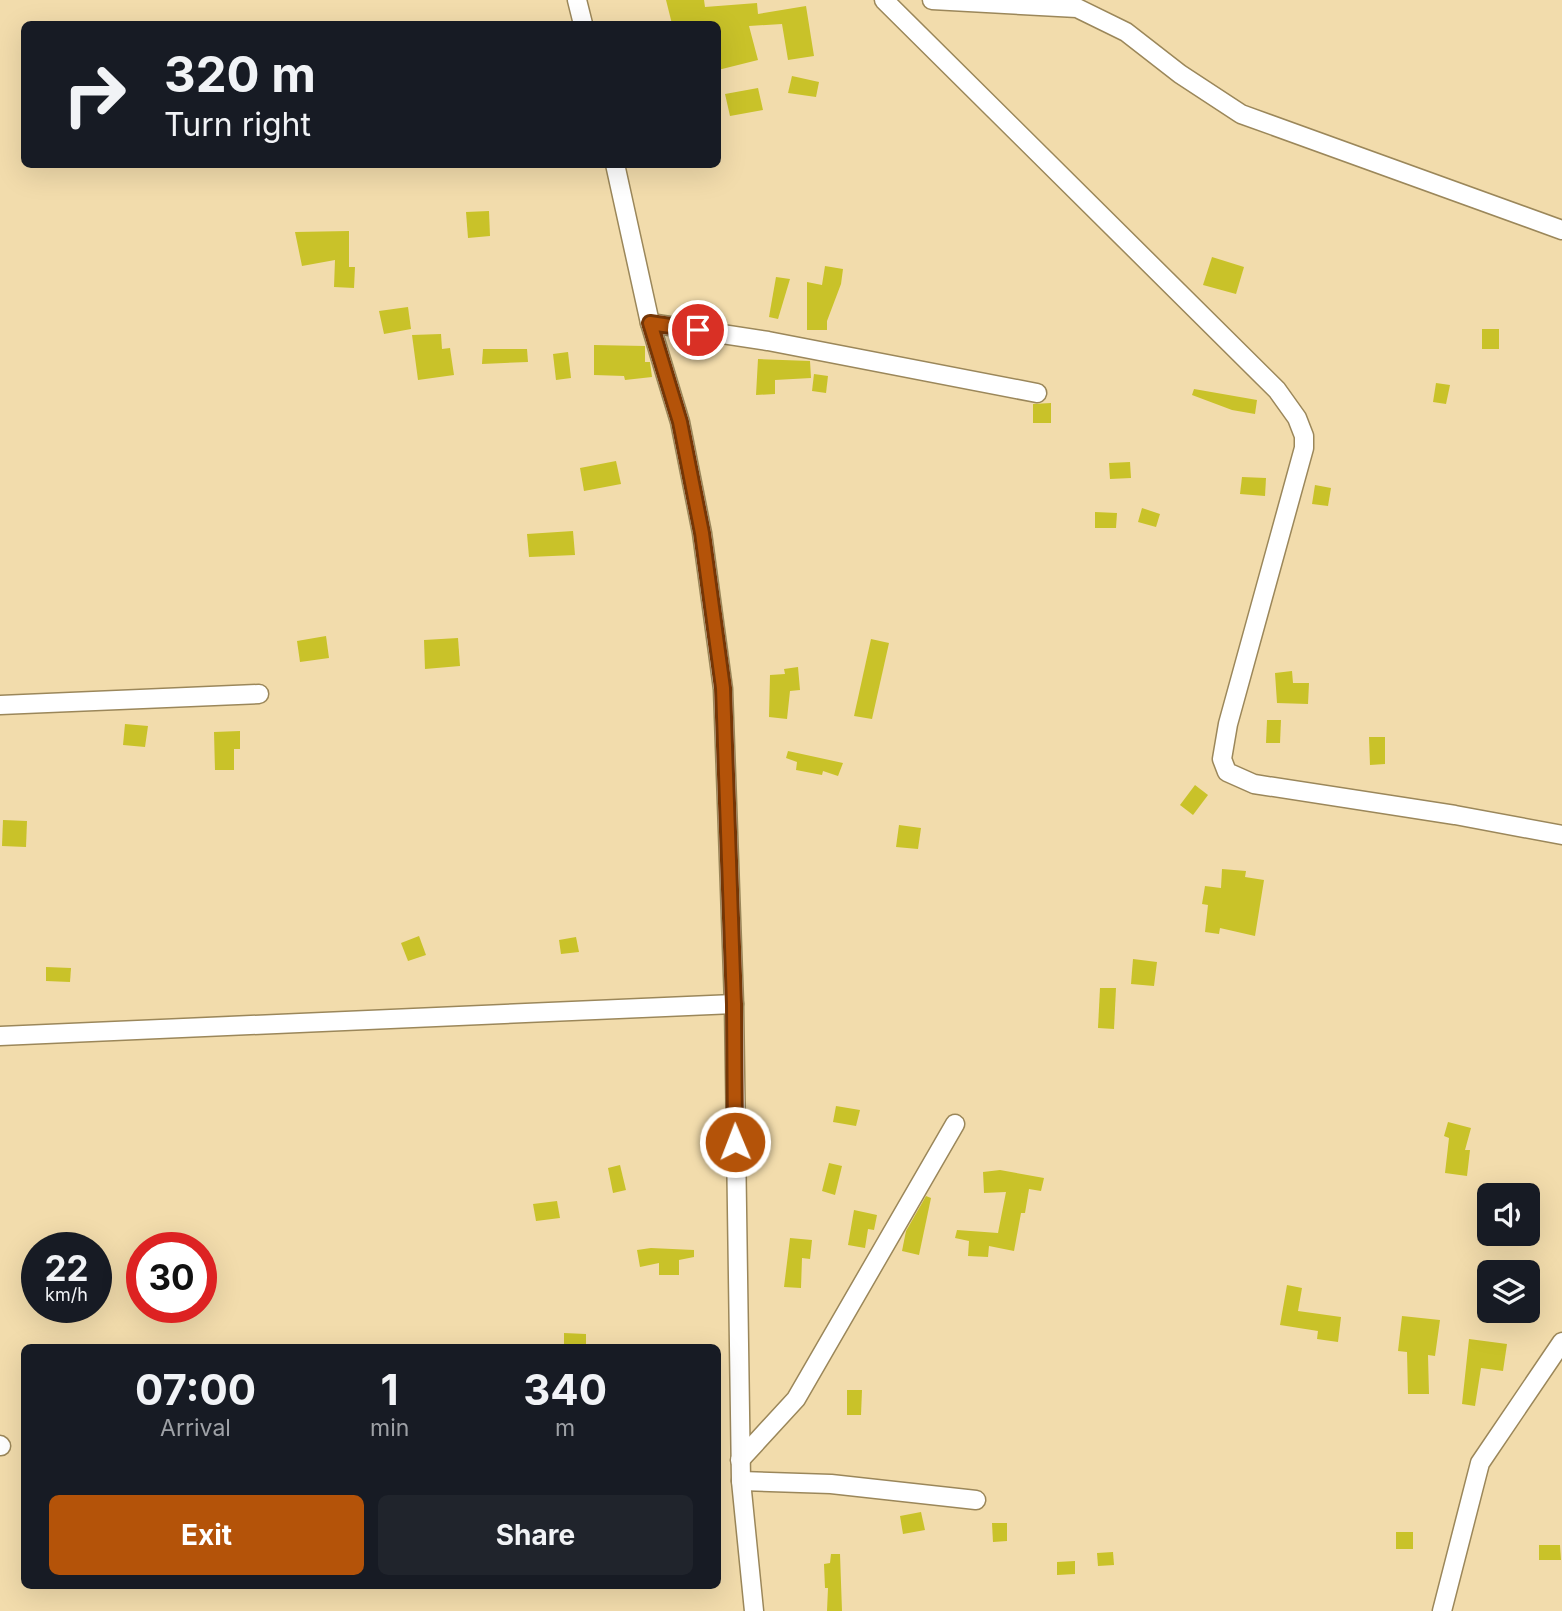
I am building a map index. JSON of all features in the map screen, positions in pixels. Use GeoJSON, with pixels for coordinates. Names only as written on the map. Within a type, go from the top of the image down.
{"type":"FeatureCollection","features":[{"type":"Feature","properties":{"kind":"street"},"geometry":{"type":"LineString","coordinates":[[577,0],[582,21]]}},
{"type":"Feature","properties":{"kind":"street"},"geometry":{"type":"LineString","coordinates":[[884,0],[1220,331],[1277,390],[1297,418],[1304,436],[1304,448],[1228,724],[1222,759],[1227,772],[1254,784],[1455,815],[1562,835]]}},
{"type":"Feature","properties":{"kind":"street"},"geometry":{"type":"LineString","coordinates":[[932,0],[1077,8],[1126,32],[1189,80],[1241,114],[1562,230]]}},
{"type":"Feature","properties":{"kind":"street"},"geometry":{"type":"LineString","coordinates":[[616,168],[650,323],[680,422],[702,533],[723,688],[734,1004],[740,1460],[754,1611]]}},
{"type":"Feature","properties":{"kind":"street"},"geometry":{"type":"LineString","coordinates":[[650,323],[768,341],[1037,393]]}},
{"type":"Feature","properties":{"kind":"street"},"geometry":{"type":"LineString","coordinates":[[0,705],[259,694]]}},
{"type":"Feature","properties":{"kind":"street"},"geometry":{"type":"LineString","coordinates":[[0,1035],[734,1004]]}},
{"type":"Feature","properties":{"kind":"street"},"geometry":{"type":"LineString","coordinates":[[740,1460],[796,1399],[955,1124]]}},
{"type":"Feature","properties":{"kind":"street"},"geometry":{"type":"LineString","coordinates":[[1442,1611],[1480,1463],[1562,1342]]}},
{"type":"Feature","properties":{"kind":"street"},"geometry":{"type":"LineString","coordinates":[[741,1481],[831,1484],[976,1500]]}},
{"type":"Feature","properties":{"kind":"building"},"geometry":{"type":"Polygon","coordinates":[[[666,0],[704,0],[705,7],[757,3],[758,14],[806,6],[814,56],[788,60],[782,24],[749,26],[758,60],[721,69],[721,21],[671,21],[666,0]]]}},
{"type":"Feature","properties":{"kind":"building"},"geometry":{"type":"Polygon","coordinates":[[[792,76],[819,82],[816,97],[788,93],[792,76]]]}},
{"type":"Feature","properties":{"kind":"building"},"geometry":{"type":"Polygon","coordinates":[[[758,88],[763,110],[730,116],[725,94],[758,88]]]}},
{"type":"Feature","properties":{"kind":"building"},"geometry":{"type":"Polygon","coordinates":[[[489,211],[490,236],[468,238],[466,212],[489,211]]]}},
{"type":"Feature","properties":{"kind":"building"},"geometry":{"type":"Polygon","coordinates":[[[349,231],[349,267],[355,267],[354,288],[334,287],[335,260],[302,266],[295,232],[349,231]]]}},
{"type":"Feature","properties":{"kind":"building"},"geometry":{"type":"Polygon","coordinates":[[[1212,257],[1244,267],[1236,294],[1203,285],[1212,257]]]}},
{"type":"Feature","properties":{"kind":"building"},"geometry":{"type":"Polygon","coordinates":[[[825,266],[843,269],[841,284],[827,321],[827,330],[807,330],[807,282],[822,285],[825,266]]]}},
{"type":"Feature","properties":{"kind":"building"},"geometry":{"type":"Polygon","coordinates":[[[776,277],[790,279],[778,319],[769,317],[776,277]]]}},
{"type":"Feature","properties":{"kind":"building"},"geometry":{"type":"Polygon","coordinates":[[[408,307],[411,329],[384,334],[379,311],[408,307]]]}},
{"type":"Feature","properties":{"kind":"building"},"geometry":{"type":"Polygon","coordinates":[[[1482,329],[1499,329],[1499,349],[1482,349],[1482,329]]]}},
{"type":"Feature","properties":{"kind":"building"},"geometry":{"type":"Polygon","coordinates":[[[441,334],[442,349],[450,348],[454,375],[418,380],[412,335],[441,334]]]}},
{"type":"Feature","properties":{"kind":"building"},"geometry":{"type":"Polygon","coordinates":[[[594,345],[645,346],[645,362],[650,362],[652,377],[625,380],[624,376],[594,375],[594,345]]]}},
{"type":"Feature","properties":{"kind":"building"},"geometry":{"type":"Polygon","coordinates":[[[483,349],[527,349],[528,362],[482,364],[483,349]]]}},
{"type":"Feature","properties":{"kind":"building"},"geometry":{"type":"Polygon","coordinates":[[[568,352],[571,378],[556,380],[553,354],[568,352]]]}},
{"type":"Feature","properties":{"kind":"building"},"geometry":{"type":"Polygon","coordinates":[[[758,359],[810,361],[811,378],[775,380],[775,394],[756,395],[758,359]]]}},
{"type":"Feature","properties":{"kind":"building"},"geometry":{"type":"Polygon","coordinates":[[[814,374],[828,376],[826,393],[812,391],[814,374]]]}},
{"type":"Feature","properties":{"kind":"building"},"geometry":{"type":"Polygon","coordinates":[[[1436,383],[1450,385],[1446,404],[1433,402],[1436,383]]]}},
{"type":"Feature","properties":{"kind":"building"},"geometry":{"type":"Polygon","coordinates":[[[1194,389],[1257,400],[1255,414],[1232,410],[1192,395],[1194,389]]]}},
{"type":"Feature","properties":{"kind":"building"},"geometry":{"type":"Polygon","coordinates":[[[1051,403],[1051,423],[1033,423],[1033,404],[1051,403]]]}},
{"type":"Feature","properties":{"kind":"building"},"geometry":{"type":"Polygon","coordinates":[[[616,461],[621,484],[584,491],[580,468],[616,461]]]}},
{"type":"Feature","properties":{"kind":"building"},"geometry":{"type":"Polygon","coordinates":[[[1130,462],[1131,478],[1110,479],[1109,463],[1130,462]]]}},
{"type":"Feature","properties":{"kind":"building"},"geometry":{"type":"Polygon","coordinates":[[[1242,477],[1266,478],[1265,496],[1240,494],[1242,477]]]}},
{"type":"Feature","properties":{"kind":"building"},"geometry":{"type":"Polygon","coordinates":[[[1315,485],[1331,488],[1328,506],[1312,504],[1315,485]]]}},
{"type":"Feature","properties":{"kind":"building"},"geometry":{"type":"Polygon","coordinates":[[[1142,508],[1160,514],[1156,527],[1138,522],[1142,508]]]}},
{"type":"Feature","properties":{"kind":"building"},"geometry":{"type":"Polygon","coordinates":[[[1095,512],[1117,513],[1116,528],[1095,528],[1095,512]]]}},
{"type":"Feature","properties":{"kind":"building"},"geometry":{"type":"Polygon","coordinates":[[[573,531],[575,555],[529,557],[527,534],[573,531]]]}},
{"type":"Feature","properties":{"kind":"building"},"geometry":{"type":"Polygon","coordinates":[[[326,636],[329,658],[300,662],[297,641],[326,636]]]}},
{"type":"Feature","properties":{"kind":"building"},"geometry":{"type":"Polygon","coordinates":[[[458,638],[460,666],[425,669],[424,640],[458,638]]]}},
{"type":"Feature","properties":{"kind":"building"},"geometry":{"type":"Polygon","coordinates":[[[871,639],[889,643],[872,719],[854,716],[871,639]]]}},
{"type":"Feature","properties":{"kind":"building"},"geometry":{"type":"Polygon","coordinates":[[[798,667],[800,690],[790,691],[787,719],[769,717],[770,675],[785,674],[784,669],[798,667]]]}},
{"type":"Feature","properties":{"kind":"building"},"geometry":{"type":"Polygon","coordinates":[[[1292,671],[1293,683],[1309,683],[1308,704],[1277,703],[1275,673],[1292,671]]]}},
{"type":"Feature","properties":{"kind":"building"},"geometry":{"type":"Polygon","coordinates":[[[1267,720],[1281,720],[1280,743],[1266,743],[1267,720]]]}},
{"type":"Feature","properties":{"kind":"building"},"geometry":{"type":"Polygon","coordinates":[[[125,724],[148,726],[145,747],[123,745],[125,724]]]}},
{"type":"Feature","properties":{"kind":"building"},"geometry":{"type":"Polygon","coordinates":[[[240,731],[240,749],[234,749],[234,770],[215,770],[214,732],[240,731]]]}},
{"type":"Feature","properties":{"kind":"building"},"geometry":{"type":"Polygon","coordinates":[[[1369,737],[1385,737],[1385,764],[1370,765],[1369,737]]]}},
{"type":"Feature","properties":{"kind":"building"},"geometry":{"type":"Polygon","coordinates":[[[788,751],[843,763],[838,776],[823,771],[822,775],[796,770],[797,762],[786,758],[788,751]]]}},
{"type":"Feature","properties":{"kind":"building"},"geometry":{"type":"Polygon","coordinates":[[[1195,785],[1208,795],[1193,815],[1180,805],[1195,785]]]}},
{"type":"Feature","properties":{"kind":"building"},"geometry":{"type":"Polygon","coordinates":[[[3,820],[27,821],[26,847],[2,846],[3,820]]]}},
{"type":"Feature","properties":{"kind":"building"},"geometry":{"type":"Polygon","coordinates":[[[899,825],[921,828],[918,849],[896,847],[899,825]]]}},
{"type":"Feature","properties":{"kind":"building"},"geometry":{"type":"Polygon","coordinates":[[[1222,869],[1246,871],[1245,877],[1264,880],[1255,936],[1220,928],[1219,934],[1205,932],[1208,905],[1202,904],[1205,886],[1221,888],[1222,869]]]}},
{"type":"Feature","properties":{"kind":"building"},"geometry":{"type":"Polygon","coordinates":[[[419,936],[426,955],[408,961],[401,943],[419,936]]]}},
{"type":"Feature","properties":{"kind":"building"},"geometry":{"type":"Polygon","coordinates":[[[576,937],[579,952],[561,954],[559,940],[576,937]]]}},
{"type":"Feature","properties":{"kind":"building"},"geometry":{"type":"Polygon","coordinates":[[[1133,959],[1157,962],[1154,986],[1131,984],[1133,959]]]}},
{"type":"Feature","properties":{"kind":"building"},"geometry":{"type":"Polygon","coordinates":[[[46,967],[71,968],[70,982],[46,981],[46,967]]]}},
{"type":"Feature","properties":{"kind":"building"},"geometry":{"type":"Polygon","coordinates":[[[1100,988],[1116,988],[1114,1029],[1098,1028],[1100,988]]]}},
{"type":"Feature","properties":{"kind":"building"},"geometry":{"type":"Polygon","coordinates":[[[836,1106],[860,1110],[856,1126],[833,1122],[836,1106]]]}},
{"type":"Feature","properties":{"kind":"building"},"geometry":{"type":"Polygon","coordinates":[[[1448,1122],[1471,1128],[1465,1150],[1470,1150],[1467,1176],[1445,1173],[1449,1138],[1444,1136],[1448,1122]]]}},
{"type":"Feature","properties":{"kind":"building"},"geometry":{"type":"Polygon","coordinates":[[[829,1163],[842,1166],[835,1195],[822,1191],[829,1163]]]}},
{"type":"Feature","properties":{"kind":"building"},"geometry":{"type":"Polygon","coordinates":[[[620,1165],[626,1190],[613,1193],[608,1168],[620,1165]]]}},
{"type":"Feature","properties":{"kind":"building"},"geometry":{"type":"Polygon","coordinates":[[[1000,1170],[1044,1178],[1041,1191],[1029,1189],[1025,1213],[1021,1213],[1014,1251],[989,1246],[988,1257],[968,1256],[969,1241],[955,1238],[957,1230],[998,1233],[1006,1192],[984,1193],[983,1172],[1000,1170]]]}},
{"type":"Feature","properties":{"kind":"building"},"geometry":{"type":"Polygon","coordinates":[[[926,1196],[931,1198],[919,1255],[902,1251],[906,1231],[926,1196]]]}},
{"type":"Feature","properties":{"kind":"building"},"geometry":{"type":"Polygon","coordinates":[[[557,1201],[560,1218],[536,1221],[533,1204],[557,1201]]]}},
{"type":"Feature","properties":{"kind":"building"},"geometry":{"type":"Polygon","coordinates":[[[854,1210],[877,1215],[874,1230],[868,1229],[865,1248],[848,1245],[854,1210]]]}},
{"type":"Feature","properties":{"kind":"building"},"geometry":{"type":"Polygon","coordinates":[[[790,1238],[812,1240],[810,1259],[802,1258],[801,1288],[784,1287],[790,1238]]]}},
{"type":"Feature","properties":{"kind":"building"},"geometry":{"type":"Polygon","coordinates":[[[637,1250],[694,1250],[694,1257],[679,1260],[679,1275],[659,1275],[659,1263],[640,1267],[637,1250]]]}},
{"type":"Feature","properties":{"kind":"building"},"geometry":{"type":"Polygon","coordinates":[[[1287,1285],[1302,1288],[1298,1311],[1341,1317],[1338,1342],[1317,1339],[1318,1331],[1280,1325],[1287,1285]]]}},
{"type":"Feature","properties":{"kind":"building"},"geometry":{"type":"Polygon","coordinates":[[[1402,1316],[1440,1320],[1435,1356],[1428,1355],[1429,1394],[1408,1394],[1407,1352],[1398,1351],[1402,1316]]]}},
{"type":"Feature","properties":{"kind":"building"},"geometry":{"type":"Polygon","coordinates":[[[564,1333],[586,1334],[586,1344],[564,1344],[564,1333]]]}},
{"type":"Feature","properties":{"kind":"building"},"geometry":{"type":"Polygon","coordinates":[[[1469,1339],[1507,1344],[1503,1371],[1481,1368],[1475,1406],[1462,1404],[1469,1339]]]}},
{"type":"Feature","properties":{"kind":"building"},"geometry":{"type":"Polygon","coordinates":[[[847,1390],[862,1390],[861,1415],[847,1415],[847,1390]]]}},
{"type":"Feature","properties":{"kind":"building"},"geometry":{"type":"Polygon","coordinates":[[[921,1512],[925,1530],[903,1534],[900,1516],[921,1512]]]}},
{"type":"Feature","properties":{"kind":"building"},"geometry":{"type":"Polygon","coordinates":[[[992,1523],[1007,1523],[1007,1541],[993,1542],[992,1523]]]}},
{"type":"Feature","properties":{"kind":"building"},"geometry":{"type":"Polygon","coordinates":[[[1396,1532],[1413,1532],[1413,1549],[1396,1549],[1396,1532]]]}},
{"type":"Feature","properties":{"kind":"building"},"geometry":{"type":"Polygon","coordinates":[[[1539,1545],[1560,1545],[1561,1560],[1539,1560],[1539,1545]]]}},
{"type":"Feature","properties":{"kind":"building"},"geometry":{"type":"Polygon","coordinates":[[[1113,1552],[1114,1565],[1098,1566],[1097,1553],[1113,1552]]]}},
{"type":"Feature","properties":{"kind":"building"},"geometry":{"type":"Polygon","coordinates":[[[831,1554],[840,1554],[842,1611],[827,1611],[828,1588],[825,1588],[824,1564],[830,1563],[831,1554]]]}},
{"type":"Feature","properties":{"kind":"building"},"geometry":{"type":"Polygon","coordinates":[[[1075,1561],[1075,1574],[1057,1575],[1057,1562],[1075,1561]]]}},
{"type":"Feature","properties":{"kind":"route"},"geometry":{"type":"LineString","coordinates":[[698,330],[650,323],[680,422],[702,533],[723,688],[734,1004],[735,1142]]}}]}
